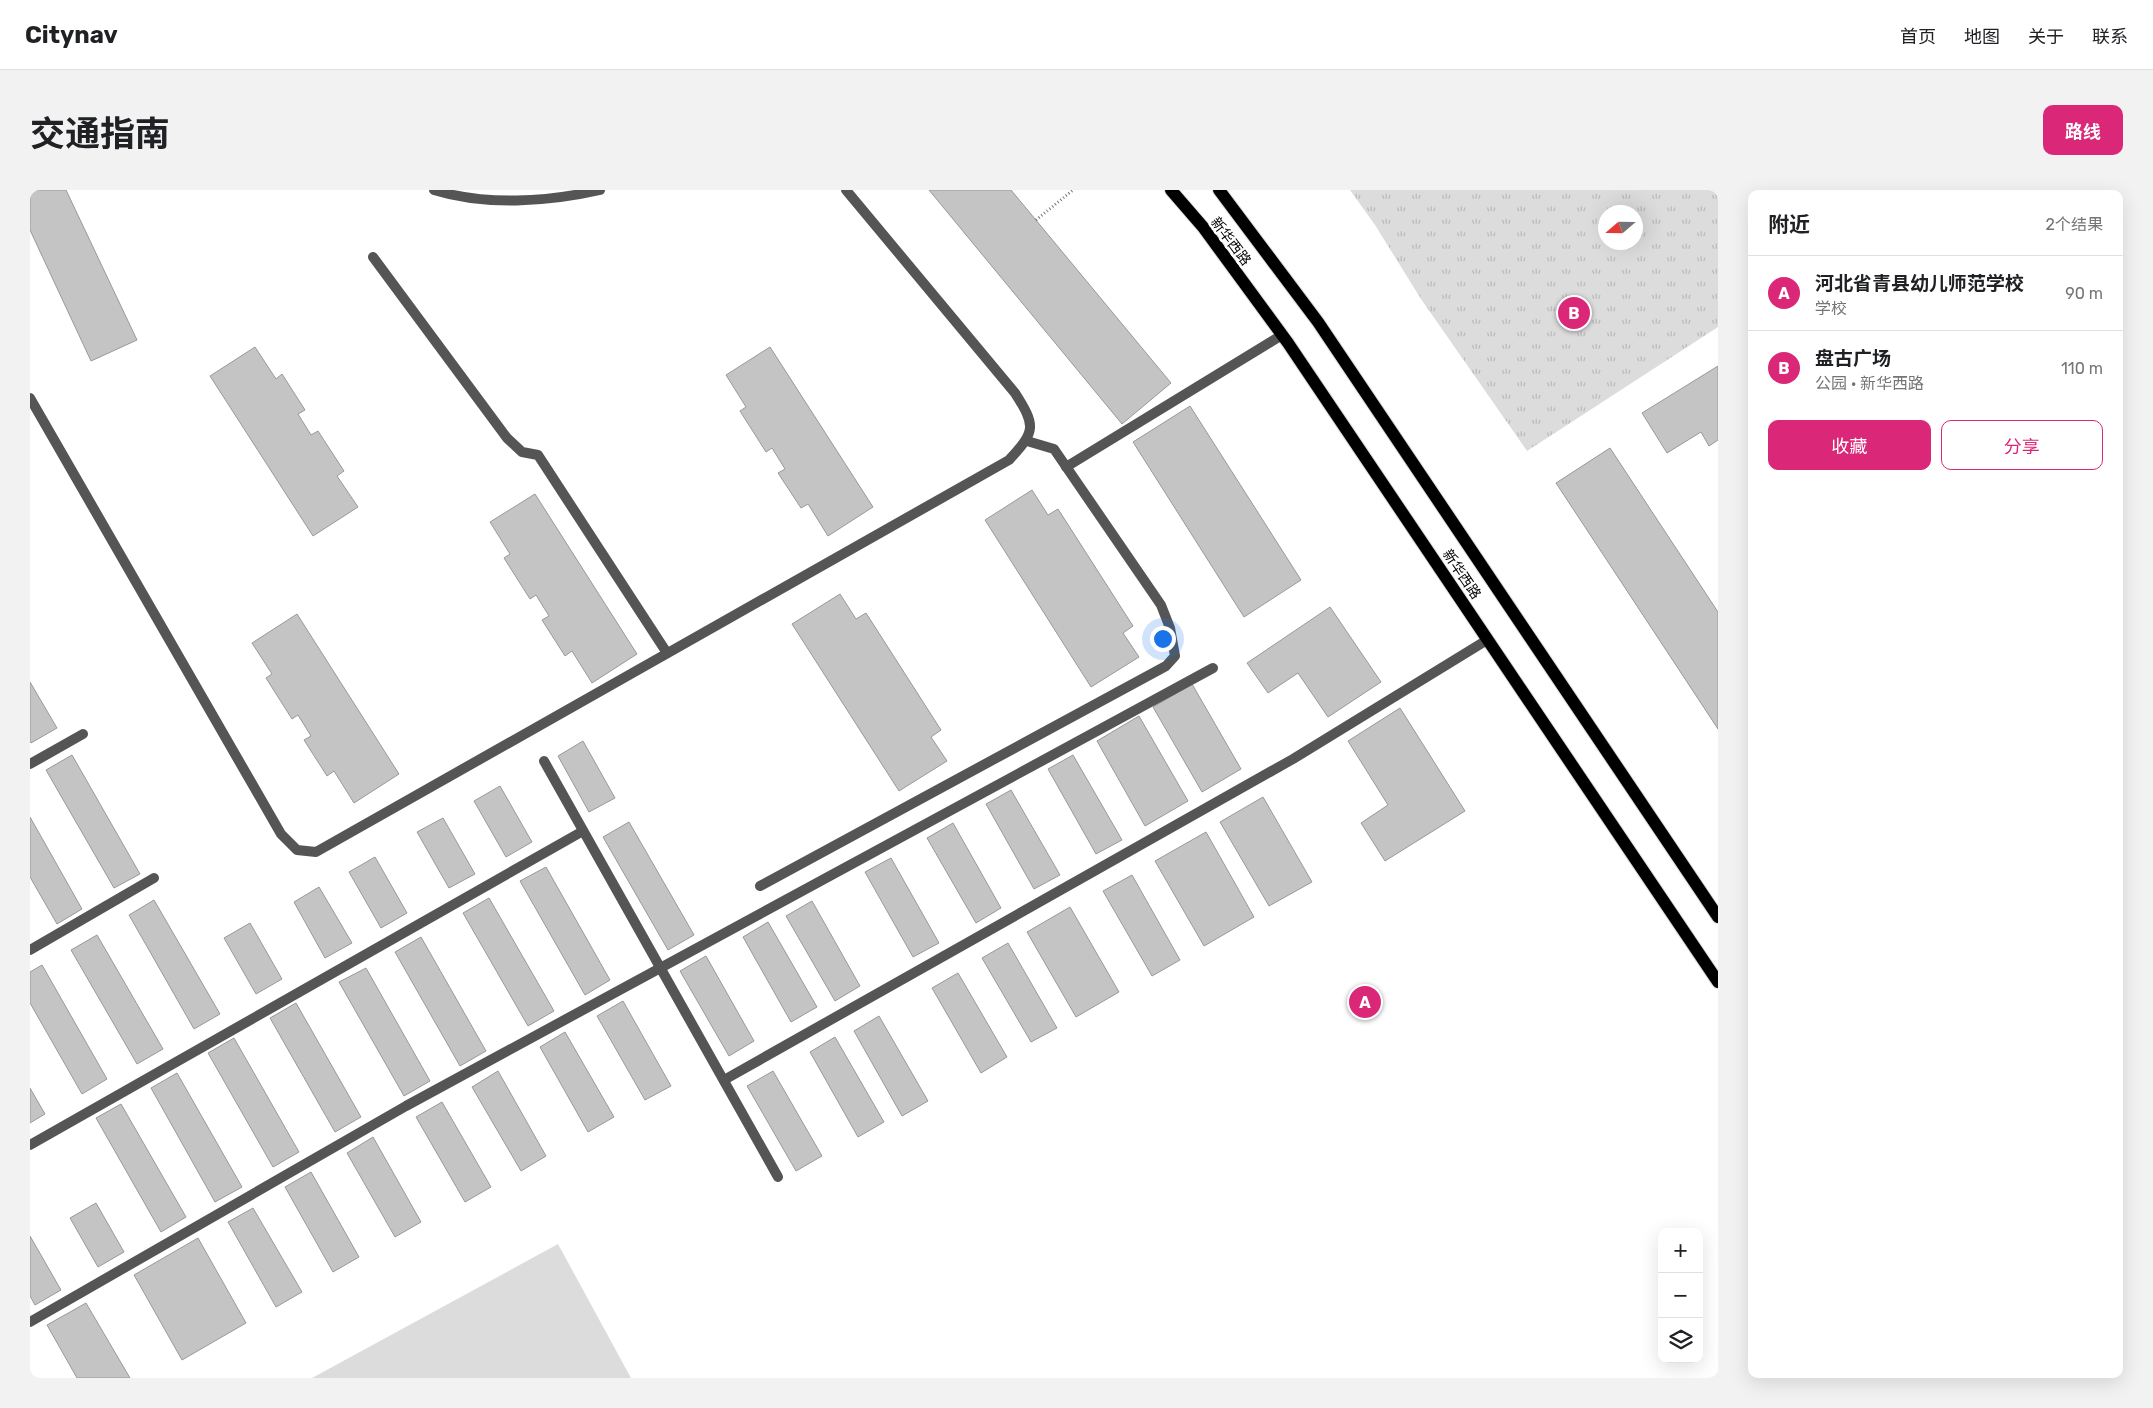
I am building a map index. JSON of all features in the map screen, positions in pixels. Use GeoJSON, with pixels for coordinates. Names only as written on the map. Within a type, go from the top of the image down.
{"type":"FeatureCollection","features":[{"type":"Feature","properties":{"kind":"main road","name":"新华西路"},"geometry":{"type":"LineString","coordinates":[[1172,190],[1203,228],[1282,335],[1718,982]]}},
{"type":"Feature","properties":{"kind":"main road","name":"新华西路"},"geometry":{"type":"LineString","coordinates":[[1219,190],[1318,322],[1718,917]]}},
{"type":"Feature","properties":{"kind":"lane"},"geometry":{"type":"LineString","coordinates":[[434,190],[493,200],[542,198],[600,190]]}},
{"type":"Feature","properties":{"kind":"lane"},"geometry":{"type":"LineString","coordinates":[[30,398],[281,834],[297,850],[316,852],[1009,460],[1027,441],[1031,425],[1026,411],[1015,393],[846,190]]}},
{"type":"Feature","properties":{"kind":"lane"},"geometry":{"type":"LineString","coordinates":[[373,257],[507,438],[522,452],[538,455],[667,653]]}},
{"type":"Feature","properties":{"kind":"lane"},"geometry":{"type":"LineString","coordinates":[[1066,467],[1282,335]]}},
{"type":"Feature","properties":{"kind":"lane"},"geometry":{"type":"LineString","coordinates":[[760,886],[1166,666],[1174,656],[1170,628],[1161,605],[1054,449],[1027,441]]}},
{"type":"Feature","properties":{"kind":"lane"},"geometry":{"type":"LineString","coordinates":[[724,1080],[1293,759],[1487,640]]}},
{"type":"Feature","properties":{"kind":"lane"},"geometry":{"type":"LineString","coordinates":[[30,1322],[406,1106],[1213,668]]}},
{"type":"Feature","properties":{"kind":"lane"},"geometry":{"type":"LineString","coordinates":[[30,764],[83,734]]}},
{"type":"Feature","properties":{"kind":"lane"},"geometry":{"type":"LineString","coordinates":[[544,761],[778,1177]]}},
{"type":"Feature","properties":{"kind":"lane"},"geometry":{"type":"LineString","coordinates":[[30,1145],[583,831]]}},
{"type":"Feature","properties":{"kind":"lane"},"geometry":{"type":"LineString","coordinates":[[30,950],[154,878]]}},
{"type":"Feature","properties":{"kind":"path"},"geometry":{"type":"LineString","coordinates":[[1036,220],[1074,190]]}},
{"type":"Feature","properties":{"kind":"green space"},"geometry":{"type":"Polygon","coordinates":[[[1350,190],[1718,190],[1718,327],[1527,451],[1421,299],[1375,225],[1350,190]]]}},
{"type":"Feature","properties":{"kind":"green space"},"geometry":{"type":"Polygon","coordinates":[[[558,1244],[631,1378],[312,1378],[558,1244]]]}},
{"type":"Feature","properties":{"kind":"building"},"geometry":{"type":"Polygon","coordinates":[[[30,190],[66,190],[137,340],[91,361],[30,230],[30,190]]]}},
{"type":"Feature","properties":{"kind":"building"},"geometry":{"type":"Polygon","coordinates":[[[929,190],[1011,190],[1171,383],[1122,424],[929,190]]]}},
{"type":"Feature","properties":{"kind":"building"},"geometry":{"type":"Polygon","coordinates":[[[255,347],[276,379],[282,374],[305,410],[298,414],[311,435],[318,431],[344,471],[337,476],[358,507],[313,536],[210,376],[255,347]]]}},
{"type":"Feature","properties":{"kind":"building"},"geometry":{"type":"Polygon","coordinates":[[[770,347],[873,507],[828,536],[808,504],[801,508],[778,473],[785,469],[772,448],[766,452],[740,411],[746,407],[726,375],[770,347]]]}},
{"type":"Feature","properties":{"kind":"building"},"geometry":{"type":"Polygon","coordinates":[[[1718,366],[1718,440],[1709,446],[1701,432],[1667,453],[1642,413],[1718,366]]]}},
{"type":"Feature","properties":{"kind":"building"},"geometry":{"type":"Polygon","coordinates":[[[1190,406],[1301,580],[1244,617],[1133,442],[1190,406]]]}},
{"type":"Feature","properties":{"kind":"building"},"geometry":{"type":"Polygon","coordinates":[[[1610,448],[1718,612],[1718,729],[1556,483],[1610,448]]]}},
{"type":"Feature","properties":{"kind":"building"},"geometry":{"type":"Polygon","coordinates":[[[1032,490],[1048,515],[1058,509],[1133,626],[1123,633],[1139,657],[1091,687],[985,520],[1032,490]]]}},
{"type":"Feature","properties":{"kind":"building"},"geometry":{"type":"Polygon","coordinates":[[[535,494],[637,654],[592,683],[572,651],[565,656],[542,620],[549,616],[536,595],[530,599],[504,558],[510,554],[490,522],[535,494]]]}},
{"type":"Feature","properties":{"kind":"building"},"geometry":{"type":"Polygon","coordinates":[[[840,594],[856,619],[866,613],[941,730],[931,737],[947,761],[899,791],[792,624],[840,594]]]}},
{"type":"Feature","properties":{"kind":"building"},"geometry":{"type":"Polygon","coordinates":[[[1330,607],[1381,682],[1328,717],[1298,673],[1268,693],[1247,663],[1330,607]]]}},
{"type":"Feature","properties":{"kind":"building"},"geometry":{"type":"Polygon","coordinates":[[[297,614],[399,774],[354,803],[334,771],[327,776],[304,740],[311,736],[298,715],[292,719],[266,678],[272,674],[252,643],[297,614]]]}},
{"type":"Feature","properties":{"kind":"building"},"geometry":{"type":"Polygon","coordinates":[[[30,682],[57,728],[31,743],[30,741],[30,682]]]}},
{"type":"Feature","properties":{"kind":"building"},"geometry":{"type":"Polygon","coordinates":[[[1192,684],[1241,769],[1202,792],[1153,707],[1192,684]]]}},
{"type":"Feature","properties":{"kind":"building"},"geometry":{"type":"Polygon","coordinates":[[[1400,708],[1465,811],[1385,861],[1361,823],[1388,805],[1348,741],[1400,708]]]}},
{"type":"Feature","properties":{"kind":"building"},"geometry":{"type":"Polygon","coordinates":[[[1139,716],[1188,801],[1145,826],[1097,741],[1139,716]]]}},
{"type":"Feature","properties":{"kind":"building"},"geometry":{"type":"Polygon","coordinates":[[[583,741],[615,798],[589,812],[558,756],[583,741]]]}},
{"type":"Feature","properties":{"kind":"building"},"geometry":{"type":"Polygon","coordinates":[[[72,755],[140,874],[114,888],[46,770],[72,755]]]}},
{"type":"Feature","properties":{"kind":"building"},"geometry":{"type":"Polygon","coordinates":[[[1073,755],[1122,840],[1096,854],[1048,769],[1073,755]]]}},
{"type":"Feature","properties":{"kind":"building"},"geometry":{"type":"Polygon","coordinates":[[[500,786],[532,842],[506,857],[474,801],[500,786]]]}},
{"type":"Feature","properties":{"kind":"building"},"geometry":{"type":"Polygon","coordinates":[[[1011,790],[1060,875],[1034,889],[986,804],[1011,790]]]}},
{"type":"Feature","properties":{"kind":"building"},"geometry":{"type":"Polygon","coordinates":[[[1263,797],[1312,882],[1269,906],[1220,822],[1263,797]]]}},
{"type":"Feature","properties":{"kind":"building"},"geometry":{"type":"Polygon","coordinates":[[[30,817],[82,909],[57,924],[30,877],[30,817]]]}},
{"type":"Feature","properties":{"kind":"building"},"geometry":{"type":"Polygon","coordinates":[[[443,818],[475,874],[449,888],[417,832],[443,818]]]}},
{"type":"Feature","properties":{"kind":"building"},"geometry":{"type":"Polygon","coordinates":[[[629,822],[694,935],[668,950],[603,837],[629,822]]]}},
{"type":"Feature","properties":{"kind":"building"},"geometry":{"type":"Polygon","coordinates":[[[953,823],[1001,908],[976,923],[927,838],[953,823]]]}},
{"type":"Feature","properties":{"kind":"building"},"geometry":{"type":"Polygon","coordinates":[[[1206,832],[1254,917],[1204,946],[1155,861],[1206,832]]]}},
{"type":"Feature","properties":{"kind":"building"},"geometry":{"type":"Polygon","coordinates":[[[375,857],[407,913],[381,928],[349,872],[375,857]]]}},
{"type":"Feature","properties":{"kind":"building"},"geometry":{"type":"Polygon","coordinates":[[[891,858],[939,943],[913,957],[865,872],[891,858]]]}},
{"type":"Feature","properties":{"kind":"building"},"geometry":{"type":"Polygon","coordinates":[[[546,867],[610,980],[585,995],[520,881],[546,867]]]}},
{"type":"Feature","properties":{"kind":"building"},"geometry":{"type":"Polygon","coordinates":[[[1132,875],[1180,960],[1152,976],[1103,891],[1132,875]]]}},
{"type":"Feature","properties":{"kind":"building"},"geometry":{"type":"Polygon","coordinates":[[[319,887],[352,943],[325,958],[294,902],[319,887]]]}},
{"type":"Feature","properties":{"kind":"building"},"geometry":{"type":"Polygon","coordinates":[[[489,898],[554,1011],[528,1026],[463,913],[489,898]]]}},
{"type":"Feature","properties":{"kind":"building"},"geometry":{"type":"Polygon","coordinates":[[[154,900],[220,1014],[194,1029],[129,915],[154,900]]]}},
{"type":"Feature","properties":{"kind":"building"},"geometry":{"type":"Polygon","coordinates":[[[812,901],[860,986],[835,1001],[786,916],[812,901]]]}},
{"type":"Feature","properties":{"kind":"building"},"geometry":{"type":"Polygon","coordinates":[[[1070,907],[1119,992],[1076,1017],[1027,932],[1070,907]]]}},
{"type":"Feature","properties":{"kind":"building"},"geometry":{"type":"Polygon","coordinates":[[[768,922],[817,1007],[791,1022],[743,937],[768,922]]]}},
{"type":"Feature","properties":{"kind":"building"},"geometry":{"type":"Polygon","coordinates":[[[250,923],[282,979],[256,994],[224,938],[250,923]]]}},
{"type":"Feature","properties":{"kind":"building"},"geometry":{"type":"Polygon","coordinates":[[[97,935],[163,1049],[137,1064],[71,950],[97,935]]]}},
{"type":"Feature","properties":{"kind":"building"},"geometry":{"type":"Polygon","coordinates":[[[421,937],[486,1051],[460,1066],[395,952],[421,937]]]}},
{"type":"Feature","properties":{"kind":"building"},"geometry":{"type":"Polygon","coordinates":[[[1008,943],[1057,1028],[1031,1042],[982,958],[1008,943]]]}},
{"type":"Feature","properties":{"kind":"building"},"geometry":{"type":"Polygon","coordinates":[[[706,956],[754,1041],[729,1056],[680,971],[706,956]]]}},
{"type":"Feature","properties":{"kind":"building"},"geometry":{"type":"Polygon","coordinates":[[[42,965],[107,1079],[82,1094],[30,1003],[30,972],[42,965]]]}},
{"type":"Feature","properties":{"kind":"building"},"geometry":{"type":"Polygon","coordinates":[[[366,968],[430,1081],[404,1096],[339,982],[366,968]]]}},
{"type":"Feature","properties":{"kind":"building"},"geometry":{"type":"Polygon","coordinates":[[[958,973],[1007,1057],[981,1073],[932,988],[958,973]]]}},
{"type":"Feature","properties":{"kind":"building"},"geometry":{"type":"Polygon","coordinates":[[[623,1001],[671,1086],[645,1100],[597,1016],[623,1001]]]}},
{"type":"Feature","properties":{"kind":"building"},"geometry":{"type":"Polygon","coordinates":[[[296,1003],[361,1117],[335,1132],[270,1018],[296,1003]]]}},
{"type":"Feature","properties":{"kind":"building"},"geometry":{"type":"Polygon","coordinates":[[[879,1016],[928,1101],[902,1116],[854,1031],[879,1016]]]}},
{"type":"Feature","properties":{"kind":"building"},"geometry":{"type":"Polygon","coordinates":[[[565,1032],[614,1117],[588,1132],[540,1047],[565,1032]]]}},
{"type":"Feature","properties":{"kind":"building"},"geometry":{"type":"Polygon","coordinates":[[[835,1037],[884,1122],[858,1137],[810,1052],[835,1037]]]}},
{"type":"Feature","properties":{"kind":"building"},"geometry":{"type":"Polygon","coordinates":[[[234,1038],[299,1152],[273,1167],[208,1053],[234,1038]]]}},
{"type":"Feature","properties":{"kind":"building"},"geometry":{"type":"Polygon","coordinates":[[[498,1071],[546,1156],[521,1171],[472,1087],[498,1071]]]}},
{"type":"Feature","properties":{"kind":"building"},"geometry":{"type":"Polygon","coordinates":[[[773,1071],[822,1156],[796,1171],[747,1086],[773,1071]]]}},
{"type":"Feature","properties":{"kind":"building"},"geometry":{"type":"Polygon","coordinates":[[[177,1073],[242,1187],[215,1202],[151,1088],[177,1073]]]}},
{"type":"Feature","properties":{"kind":"building"},"geometry":{"type":"Polygon","coordinates":[[[30,1088],[45,1114],[30,1123],[30,1088]]]}},
{"type":"Feature","properties":{"kind":"building"},"geometry":{"type":"Polygon","coordinates":[[[442,1102],[491,1187],[465,1202],[416,1117],[442,1102]]]}},
{"type":"Feature","properties":{"kind":"building"},"geometry":{"type":"Polygon","coordinates":[[[121,1104],[186,1217],[161,1232],[96,1118],[121,1104]]]}},
{"type":"Feature","properties":{"kind":"building"},"geometry":{"type":"Polygon","coordinates":[[[373,1137],[421,1222],[395,1237],[347,1153],[373,1137]]]}},
{"type":"Feature","properties":{"kind":"building"},"geometry":{"type":"Polygon","coordinates":[[[311,1172],[359,1257],[333,1272],[285,1187],[311,1172]]]}},
{"type":"Feature","properties":{"kind":"building"},"geometry":{"type":"Polygon","coordinates":[[[96,1203],[124,1252],[98,1267],[70,1218],[96,1203]]]}},
{"type":"Feature","properties":{"kind":"building"},"geometry":{"type":"Polygon","coordinates":[[[253,1208],[302,1292],[276,1307],[228,1222],[253,1208]]]}},
{"type":"Feature","properties":{"kind":"building"},"geometry":{"type":"Polygon","coordinates":[[[30,1236],[61,1290],[35,1305],[30,1296],[30,1236]]]}},
{"type":"Feature","properties":{"kind":"building"},"geometry":{"type":"Polygon","coordinates":[[[198,1238],[246,1323],[182,1360],[134,1275],[198,1238]]]}},
{"type":"Feature","properties":{"kind":"building"},"geometry":{"type":"Polygon","coordinates":[[[86,1303],[130,1378],[77,1378],[47,1325],[86,1303]]]}},
{"type":"Feature","properties":{"kind":"place","name":"盘古广场"},"geometry":{"type":"Point","coordinates":[1574,313]}},
{"type":"Feature","properties":{"kind":"place","name":"河北省青县幼儿师范学校"},"geometry":{"type":"Point","coordinates":[1365,1002]}}]}
